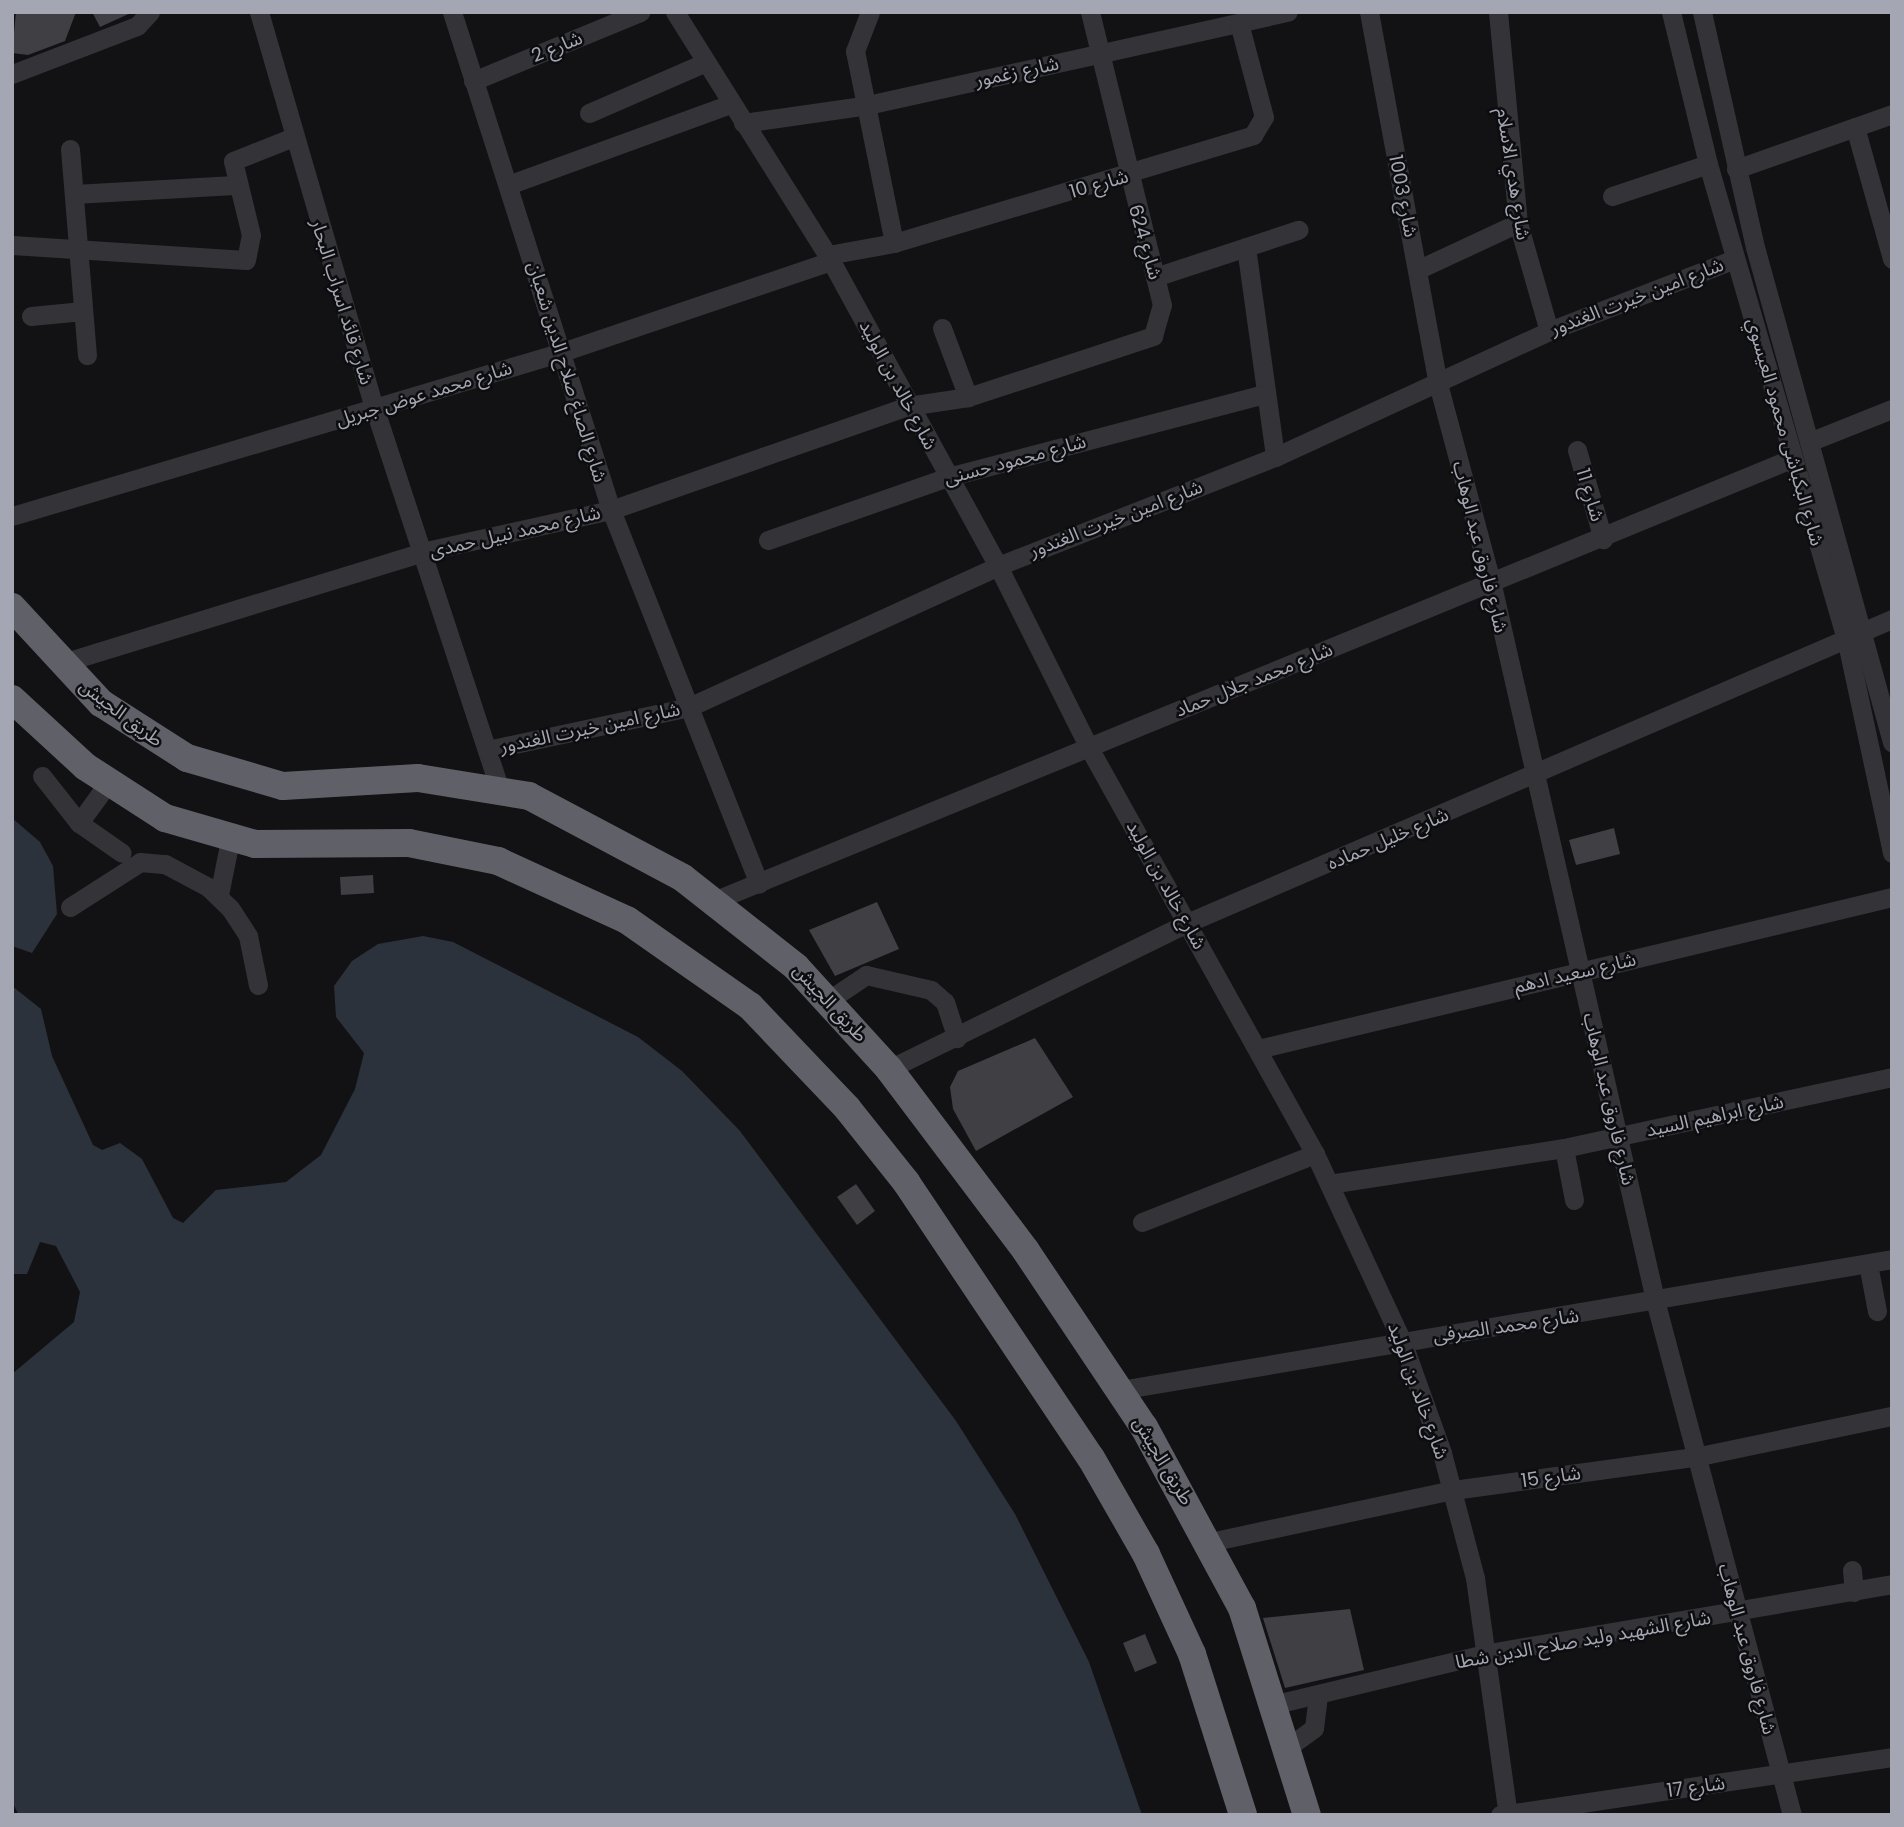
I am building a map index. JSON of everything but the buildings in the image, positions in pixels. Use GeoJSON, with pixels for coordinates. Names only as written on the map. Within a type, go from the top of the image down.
{"type":"FeatureCollection","features":[{"type":"Feature","properties":{"kind":"highway","name":"طريق الجيش"},"geometry":{"type":"LineString","coordinates":[[12,607],[59,664],[145,735],[233,775],[283,786],[418,778],[499,788],[587,822],[716,900],[829,1000],[889,1069],[1120,1390],[1210,1542],[1242,1608],[1276,1704],[1307,1815]]}},
{"type":"Feature","properties":{"kind":"highway"},"geometry":{"type":"LineString","coordinates":[[12,699],[108,783],[165,818],[230,840],[286,846],[409,843],[498,861],[627,920],[750,1006],[831,1090],[906,1182],[1091,1458],[1146,1554],[1192,1654],[1243,1815]]}},
{"type":"Feature","properties":{"kind":"street"},"geometry":{"type":"LineString","coordinates":[[12,74],[137,26],[150,12]]}},
{"type":"Feature","properties":{"kind":"street","name":"شارع قائد اسراب البحار"},"geometry":{"type":"LineString","coordinates":[[259,12],[291,138],[375,410],[426,551],[499,788]]}},
{"type":"Feature","properties":{"kind":"street","name":"شارع الصاغ صلاح الدين شعبان"},"geometry":{"type":"LineString","coordinates":[[452,12],[611,510],[759,884]]}},
{"type":"Feature","properties":{"kind":"street","name":"شارع 2"},"geometry":{"type":"LineString","coordinates":[[473,81],[640,12]]}},
{"type":"Feature","properties":{"kind":"street","name":"شارع خالد بن الوليد"},"geometry":{"type":"LineString","coordinates":[[676,12],[704,64],[829,258],[998,566],[1088,746],[1315,1154],[1402,1341],[1453,1490],[1489,1653],[1505,1814]]}},
{"type":"Feature","properties":{"kind":"street"},"geometry":{"type":"LineString","coordinates":[[870,12],[855,51],[863,106],[894,243]]}},
{"type":"Feature","properties":{"kind":"street","name":"شارع 624"},"geometry":{"type":"LineString","coordinates":[[1090,12],[1126,176],[1164,316],[1143,341]]}},
{"type":"Feature","properties":{"kind":"street","name":"شارع زغمور"},"geometry":{"type":"LineString","coordinates":[[743,123],[863,106],[1288,12]]}},
{"type":"Feature","properties":{"kind":"street","name":"شارع 1003"},"geometry":{"type":"LineString","coordinates":[[1369,12],[1437,380]]}},
{"type":"Feature","properties":{"kind":"street","name":"شارع هدي الاسلام"},"geometry":{"type":"LineString","coordinates":[[1498,12],[1518,223],[1549,331]]}},
{"type":"Feature","properties":{"kind":"street","name":"شارع البكباشى محمود العيسوي"},"geometry":{"type":"LineString","coordinates":[[1671,12],[1735,259],[1791,459],[1846,638],[1892,853]]}},
{"type":"Feature","properties":{"kind":"street","name":"شارع البكباشى محمود العيسوي"},"geometry":{"type":"LineString","coordinates":[[1702,12],[1736,169],[1866,630],[1892,742]]}},
{"type":"Feature","properties":{"kind":"street","name":"شارع 10"},"geometry":{"type":"LineString","coordinates":[[829,258],[894,243],[1126,176],[1261,128],[1262,106],[1239,23]]}},
{"type":"Feature","properties":{"kind":"street"},"geometry":{"type":"LineString","coordinates":[[589,113],[704,64]]}},
{"type":"Feature","properties":{"kind":"street"},"geometry":{"type":"LineString","coordinates":[[508,186],[732,104]]}},
{"type":"Feature","properties":{"kind":"street"},"geometry":{"type":"LineString","coordinates":[[1736,169],[1892,114]]}},
{"type":"Feature","properties":{"kind":"street"},"geometry":{"type":"LineString","coordinates":[[1855,127],[1892,259]]}},
{"type":"Feature","properties":{"kind":"street"},"geometry":{"type":"LineString","coordinates":[[12,245],[246,260],[251,235],[232,170],[239,156],[291,138]]}},
{"type":"Feature","properties":{"kind":"street"},"geometry":{"type":"LineString","coordinates":[[70,149],[87,355]]}},
{"type":"Feature","properties":{"kind":"street"},"geometry":{"type":"LineString","coordinates":[[1612,195],[1709,164]]}},
{"type":"Feature","properties":{"kind":"street"},"geometry":{"type":"LineString","coordinates":[[74,194],[235,186]]}},
{"type":"Feature","properties":{"kind":"street"},"geometry":{"type":"LineString","coordinates":[[1417,270],[1518,223]]}},
{"type":"Feature","properties":{"kind":"street"},"geometry":{"type":"LineString","coordinates":[[1155,277],[1298,230]]}},
{"type":"Feature","properties":{"kind":"street"},"geometry":{"type":"LineString","coordinates":[[1246,247],[1275,457]]}},
{"type":"Feature","properties":{"kind":"street","name":"شارع محمد عوض جبريل"},"geometry":{"type":"LineString","coordinates":[[12,516],[375,410],[562,352],[829,258]]}},
{"type":"Feature","properties":{"kind":"street","name":"شارع امين خيرت الغندور"},"geometry":{"type":"LineString","coordinates":[[488,750],[689,707],[998,566],[1275,457],[1437,380],[1549,331],[1735,259]]}},
{"type":"Feature","properties":{"kind":"street"},"geometry":{"type":"LineString","coordinates":[[31,316],[83,311]]}},
{"type":"Feature","properties":{"kind":"street"},"geometry":{"type":"LineString","coordinates":[[942,328],[968,397]]}},
{"type":"Feature","properties":{"kind":"street","name":"شارع محمد نبيل حمدى"},"geometry":{"type":"LineString","coordinates":[[59,664],[426,551],[611,510],[908,406],[968,397],[1143,341]]}},
{"type":"Feature","properties":{"kind":"street","name":"شارع فاروق عبد الوهاب"},"geometry":{"type":"LineString","coordinates":[[1437,380],[1492,585],[1532,778],[1581,971],[1656,1304],[1792,1815]]}},
{"type":"Feature","properties":{"kind":"street","name":"شارع محمود حسنى"},"geometry":{"type":"LineString","coordinates":[[768,540],[948,477],[1265,394]]}},
{"type":"Feature","properties":{"kind":"street"},"geometry":{"type":"LineString","coordinates":[[1814,440],[1892,409]]}},
{"type":"Feature","properties":{"kind":"street","name":"شارع 11"},"geometry":{"type":"LineString","coordinates":[[1577,450],[1603,539]]}},
{"type":"Feature","properties":{"kind":"street","name":"شارع محمد جلال حماد"},"geometry":{"type":"LineString","coordinates":[[716,900],[1088,746],[1492,585],[1791,459]]}},
{"type":"Feature","properties":{"kind":"street","name":"شارع خليل حماده"},"geometry":{"type":"LineString","coordinates":[[889,1069],[1187,923],[1532,778],[1892,619]]}},
{"type":"Feature","properties":{"kind":"street"},"geometry":{"type":"LineString","coordinates":[[42,776],[79,823],[121,853]]}},
{"type":"Feature","properties":{"kind":"street"},"geometry":{"type":"LineString","coordinates":[[79,823],[108,783]]}},
{"type":"Feature","properties":{"kind":"street"},"geometry":{"type":"LineString","coordinates":[[219,895],[230,840]]}},
{"type":"Feature","properties":{"kind":"street"},"geometry":{"type":"LineString","coordinates":[[70,907],[149,860],[219,895],[247,936],[258,985]]}},
{"type":"Feature","properties":{"kind":"street","name":"شارع سعيد ادهم"},"geometry":{"type":"LineString","coordinates":[[1258,1049],[1892,897]]}},
{"type":"Feature","properties":{"kind":"street"},"geometry":{"type":"LineString","coordinates":[[829,1000],[866,975],[932,990],[945,1002],[957,1038]]}},
{"type":"Feature","properties":{"kind":"street","name":"شارع ابراهيم السيد"},"geometry":{"type":"LineString","coordinates":[[1329,1184],[1564,1148],[1892,1077]]}},
{"type":"Feature","properties":{"kind":"street"},"geometry":{"type":"LineString","coordinates":[[1564,1148],[1574,1200]]}},
{"type":"Feature","properties":{"kind":"street"},"geometry":{"type":"LineString","coordinates":[[1142,1222],[1315,1154]]}},
{"type":"Feature","properties":{"kind":"street","name":"شارع محمد الصرفى"},"geometry":{"type":"LineString","coordinates":[[1120,1390],[1402,1341],[1656,1304],[1892,1259]]}},
{"type":"Feature","properties":{"kind":"street"},"geometry":{"type":"LineString","coordinates":[[1868,1264],[1877,1311]]}},
{"type":"Feature","properties":{"kind":"street","name":"شارع 15"},"geometry":{"type":"LineString","coordinates":[[1210,1542],[1453,1490],[1695,1457],[1892,1416]]}},
{"type":"Feature","properties":{"kind":"street"},"geometry":{"type":"LineString","coordinates":[[1852,1570],[1854,1592]]}},
{"type":"Feature","properties":{"kind":"street","name":"شارع الشهيد وليد صلاح الدين شطا"},"geometry":{"type":"LineString","coordinates":[[1276,1704],[1489,1653],[1738,1614],[1892,1584]]}},
{"type":"Feature","properties":{"kind":"street"},"geometry":{"type":"LineString","coordinates":[[1288,1747],[1314,1728],[1318,1696]]}},
{"type":"Feature","properties":{"kind":"street","name":"شارع 17"},"geometry":{"type":"LineString","coordinates":[[1505,1814],[1780,1776],[1892,1757]]}},
{"type":"Feature","properties":{"kind":"shaded area"},"geometry":{"type":"Polygon","coordinates":[[[12,818],[40,842],[53,866],[57,914],[32,953],[12,946],[12,818]]]}},
{"type":"Feature","properties":{"kind":"shaded area"},"geometry":{"type":"Polygon","coordinates":[[[423,936],[453,942],[638,1037],[682,1071],[740,1131],[956,1421],[1015,1514],[1089,1662],[1142,1815],[19,1815],[12,1802],[12,986],[41,1009],[52,1056],[93,1145],[102,1150],[120,1143],[142,1159],[173,1218],[183,1223],[216,1190],[286,1182],[321,1155],[355,1089],[364,1053],[336,1017],[334,986],[352,961],[378,944],[423,936]]]}},
{"type":"Feature","properties":{"kind":"pier"},"geometry":{"type":"Polygon","coordinates":[[[40,1242],[56,1246],[80,1292],[74,1322],[12,1374],[12,1274],[27,1274],[40,1242]]]}}]}
